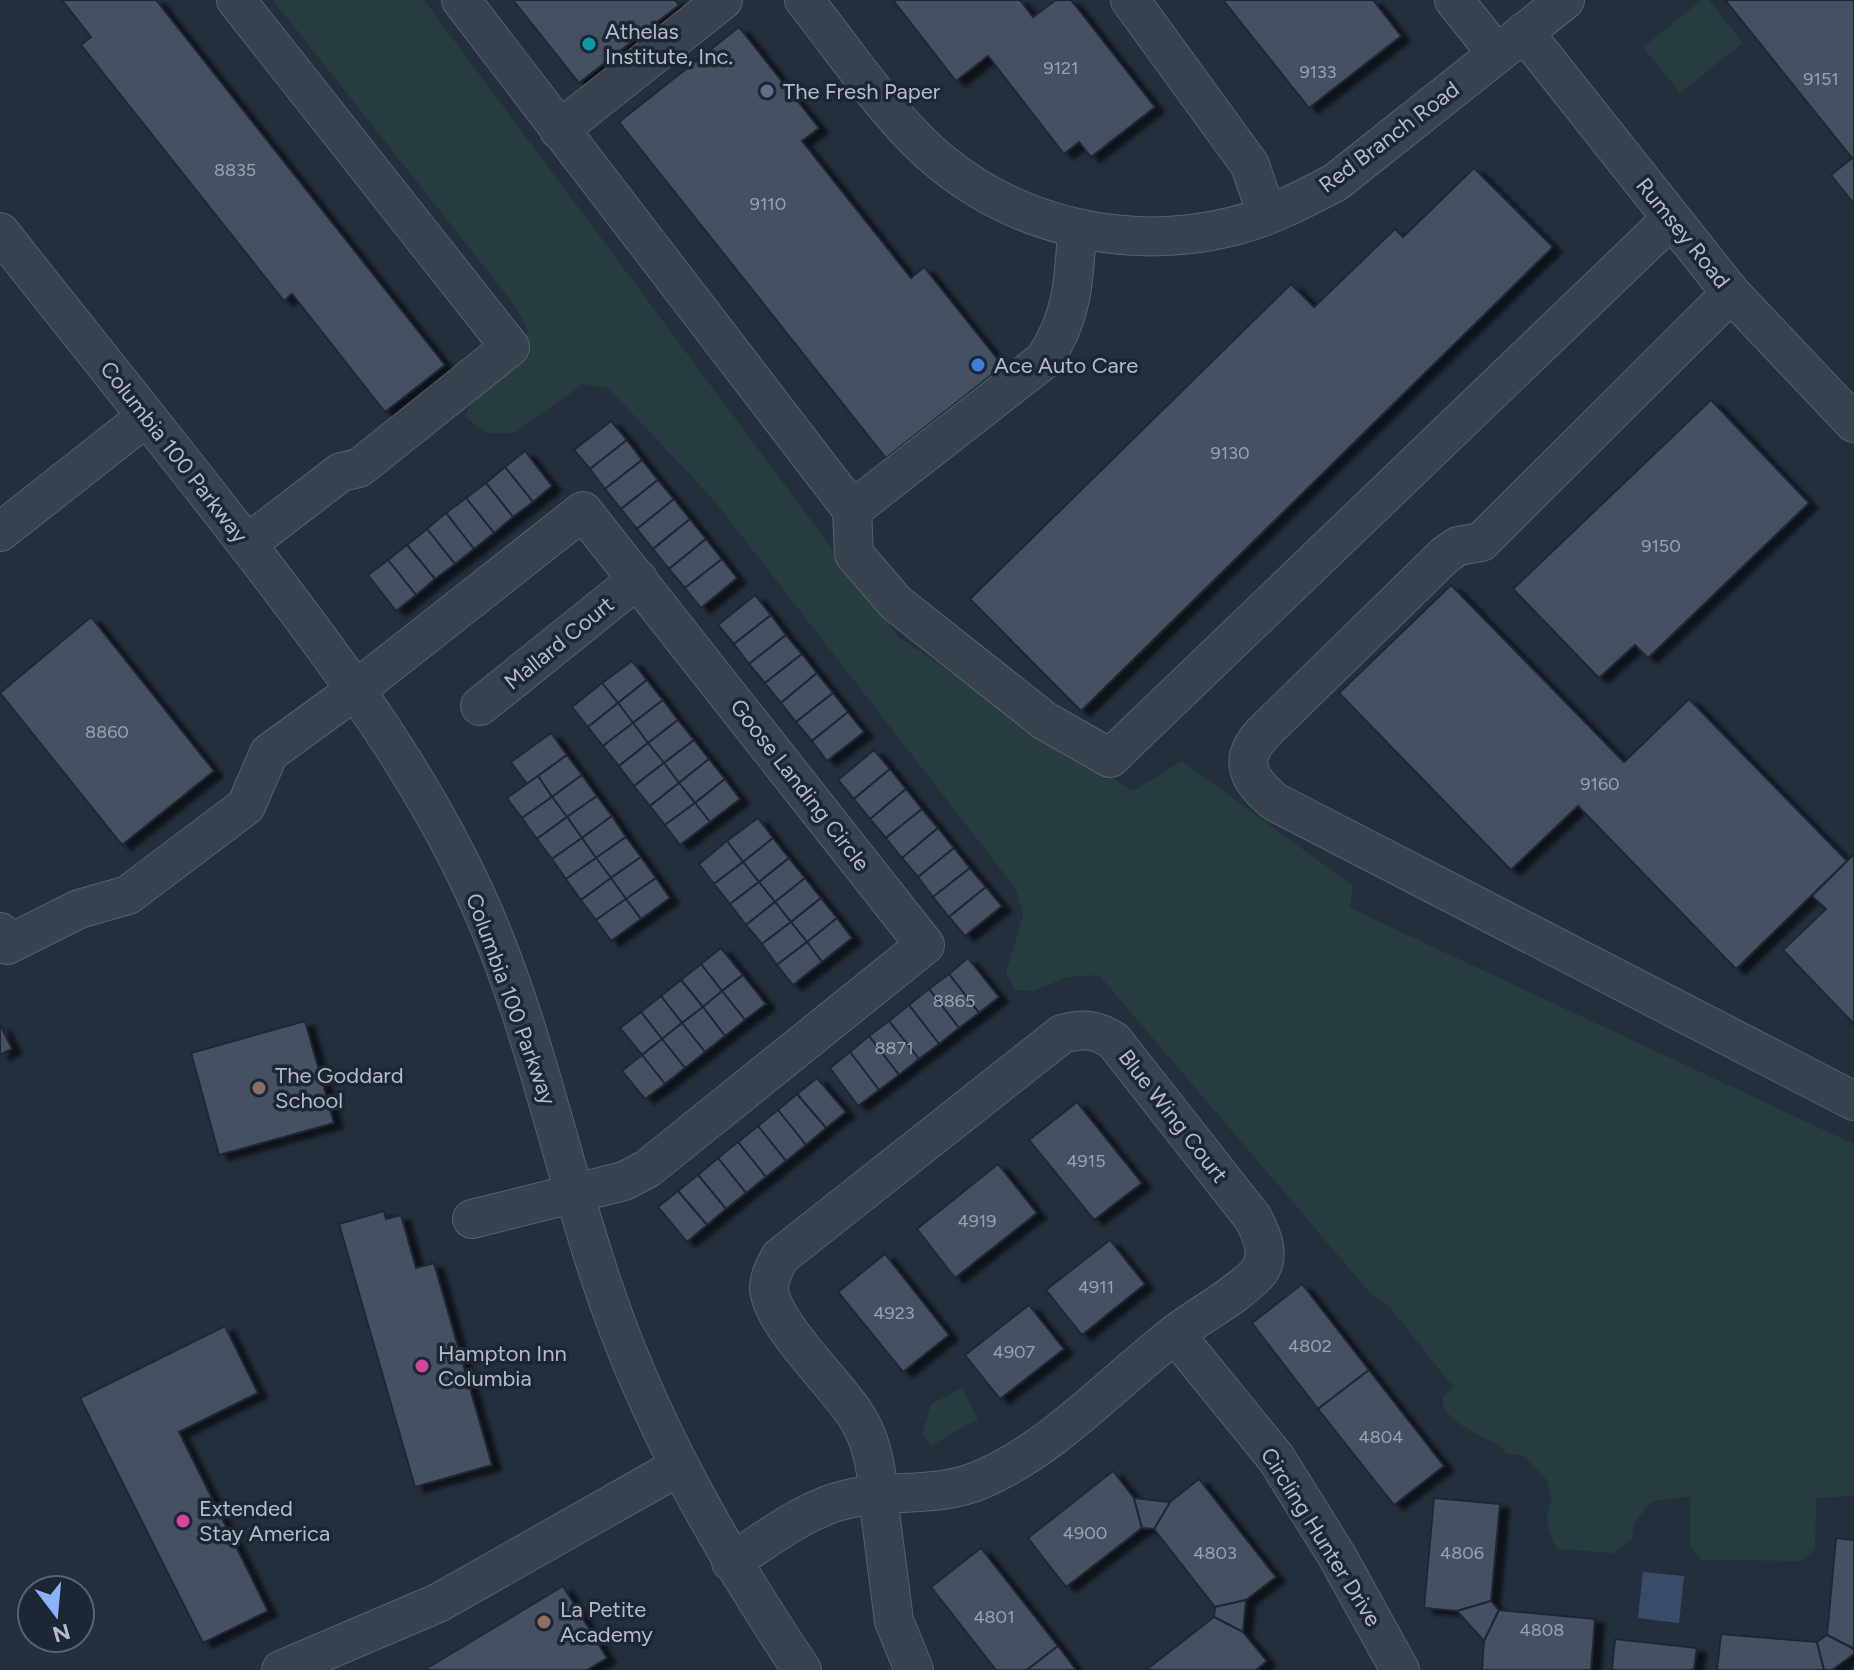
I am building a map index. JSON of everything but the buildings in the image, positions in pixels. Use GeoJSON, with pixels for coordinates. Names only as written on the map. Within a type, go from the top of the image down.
{"type":"FeatureCollection","features":[{"type":"Feature","properties":{"kind":"street"},"geometry":{"type":"LineString","coordinates":[[236,0],[510,347],[359,468],[341,472],[247,544]]}},
{"type":"Feature","properties":{"kind":"street"},"geometry":{"type":"LineString","coordinates":[[461,0],[852,510],[854,554],[896,603],[1045,721],[1110,758],[1670,220]]}},
{"type":"Feature","properties":{"kind":"street"},"geometry":{"type":"LineString","coordinates":[[559,130],[723,0]]}},
{"type":"Feature","properties":{"kind":"street","name":"Red Branch Road"},"geometry":{"type":"LineString","coordinates":[[804,0],[899,119],[940,162],[1009,205],[1077,229],[1133,237],[1181,235],[1229,227],[1267,215],[1336,182],[1565,0]]}},
{"type":"Feature","properties":{"kind":"street"},"geometry":{"type":"LineString","coordinates":[[1130,0],[1250,165],[1267,215]]}},
{"type":"Feature","properties":{"kind":"street","name":"Rumsey Road"},"geometry":{"type":"LineString","coordinates":[[1454,0],[1510,43],[1670,220],[1731,293],[1854,423]]}},
{"type":"Feature","properties":{"kind":"street"},"geometry":{"type":"LineString","coordinates":[[852,510],[1044,360],[1061,334],[1073,293],[1077,229]]}},
{"type":"Feature","properties":{"kind":"street","name":"Columbia 100 Parkway"},"geometry":{"type":"LineString","coordinates":[[0,232],[247,544],[357,689],[423,791],[493,933],[624,1347],[678,1467],[731,1562],[802,1670]]}},
{"type":"Feature","properties":{"kind":"street"},"geometry":{"type":"LineString","coordinates":[[1731,293],[1481,542],[1458,546],[1445,555],[1251,745],[1248,759],[1257,788],[1275,802],[1854,1101]]}},
{"type":"Feature","properties":{"kind":"street"},"geometry":{"type":"LineString","coordinates":[[0,532],[146,417]]}},
{"type":"Feature","properties":{"kind":"street","name":"Goose Landing Circle"},"geometry":{"type":"LineString","coordinates":[[357,689],[583,511],[925,945],[647,1169],[624,1181],[575,1192]]}},
{"type":"Feature","properties":{"kind":"street","name":"Mallard Court"},"geometry":{"type":"LineString","coordinates":[[480,706],[638,579]]}},
{"type":"Feature","properties":{"kind":"street"},"geometry":{"type":"LineString","coordinates":[[0,932],[7,945],[79,909],[128,895],[246,806],[269,753],[357,689]]}},
{"type":"Feature","properties":{"kind":"street","name":"Blue Wing Court"},"geometry":{"type":"LineString","coordinates":[[731,1562],[816,1510],[849,1499],[933,1492],[978,1481],[1022,1458],[1175,1334],[1258,1273],[1265,1255],[1264,1238],[1253,1218],[1114,1041],[1100,1032],[1081,1029],[1062,1034],[780,1257],[772,1271],[769,1287],[779,1316],[857,1416],[871,1447],[878,1496]]}},
{"type":"Feature","properties":{"kind":"street"},"geometry":{"type":"LineString","coordinates":[[472,1219],[575,1192]]}},
{"type":"Feature","properties":{"kind":"street","name":"Circling Hunter Drive"},"geometry":{"type":"LineString","coordinates":[[1175,1334],[1276,1458],[1337,1556],[1400,1670]]}},
{"type":"Feature","properties":{"kind":"street"},"geometry":{"type":"LineString","coordinates":[[281,1670],[438,1603],[678,1467]]}},
{"type":"Feature","properties":{"kind":"street"},"geometry":{"type":"LineString","coordinates":[[878,1496],[894,1621],[914,1670]]}},
{"type":"Feature","properties":{"kind":"green space"},"geometry":{"type":"Polygon","coordinates":[[[273,0],[424,0],[898,637],[1133,791],[1182,761],[1353,886],[1350,908],[1854,1144],[1854,1496],[1816,1498],[1815,1549],[1802,1561],[1701,1560],[1690,1546],[1690,1496],[1651,1502],[1634,1523],[1632,1538],[1615,1553],[1557,1549],[1547,1524],[1552,1500],[1546,1479],[1524,1456],[1506,1453],[1500,1446],[1464,1427],[1445,1411],[1442,1399],[1453,1387],[1388,1305],[1371,1294],[1099,975],[1068,977],[1034,991],[1015,990],[1006,973],[1023,915],[1016,889],[713,499],[608,388],[583,384],[514,433],[487,433],[465,417],[475,394],[522,351],[528,330],[513,303],[273,0]]]}},
{"type":"Feature","properties":{"kind":"green space"},"geometry":{"type":"Polygon","coordinates":[[[1702,0],[1709,0],[1743,43],[1680,93],[1643,47],[1702,0]]]}},
{"type":"Feature","properties":{"kind":"green space"},"geometry":{"type":"Polygon","coordinates":[[[962,1388],[978,1419],[930,1446],[923,1433],[931,1404],[962,1388]]]}},
{"type":"Feature","properties":{"kind":"water"},"geometry":{"type":"Polygon","coordinates":[[[1643,1572],[1684,1576],[1679,1623],[1638,1618],[1643,1572]]]}},
{"type":"Feature","properties":{"kind":"place","name":"Athelas Institute, Inc."},"geometry":{"type":"Point","coordinates":[589,44]}},
{"type":"Feature","properties":{"kind":"place","name":"The Fresh Paper"},"geometry":{"type":"Point","coordinates":[767,91]}},
{"type":"Feature","properties":{"kind":"place","name":"Ace Auto Care"},"geometry":{"type":"Point","coordinates":[978,365]}},
{"type":"Feature","properties":{"kind":"place","name":"The Goddard School"},"geometry":{"type":"Point","coordinates":[259,1088]}},
{"type":"Feature","properties":{"kind":"place","name":"Hampton Inn Columbia"},"geometry":{"type":"Point","coordinates":[422,1366]}},
{"type":"Feature","properties":{"kind":"place","name":"Extended Stay America"},"geometry":{"type":"Point","coordinates":[183,1521]}},
{"type":"Feature","properties":{"kind":"place","name":"La Petite Academy"},"geometry":{"type":"Point","coordinates":[544,1622]}}]}
